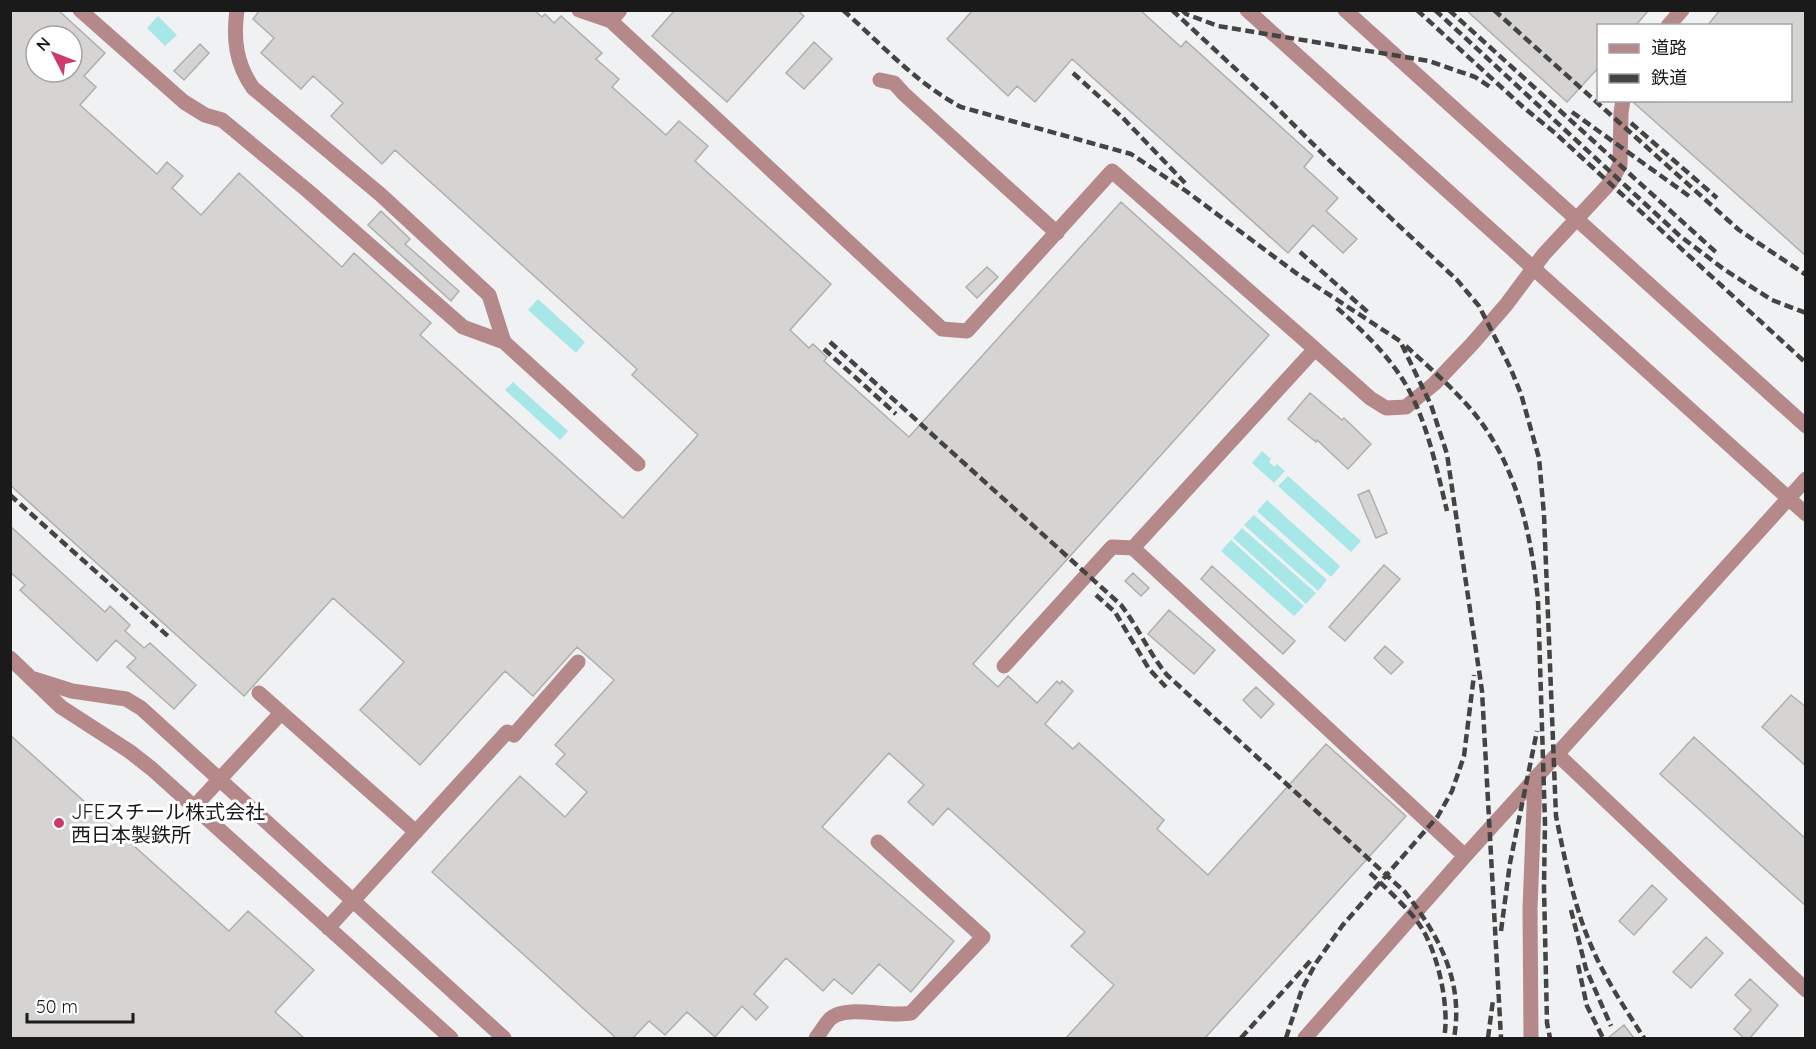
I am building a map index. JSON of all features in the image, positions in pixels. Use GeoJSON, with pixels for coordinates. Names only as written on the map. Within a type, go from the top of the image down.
{"type":"FeatureCollection","features":[{"type":"Feature","properties":{"kind":"lane"},"geometry":{"type":"LineString","coordinates":[[80,10],[183,102],[205,116],[222,120],[463,327],[504,342],[638,464]]}},
{"type":"Feature","properties":{"kind":"lane"},"geometry":{"type":"LineString","coordinates":[[237,10],[235,44],[245,77],[253,88],[381,195],[489,295],[504,342]]}},
{"type":"Feature","properties":{"kind":"lane"},"geometry":{"type":"LineString","coordinates":[[579,10],[615,16],[942,329],[967,331],[1112,171],[1370,398],[1386,408],[1406,407],[1434,384],[1506,305],[1544,254],[1610,183],[1620,165],[1623,102]]}},
{"type":"Feature","properties":{"kind":"lane"},"geometry":{"type":"LineString","coordinates":[[1247,10],[1806,514]]}},
{"type":"Feature","properties":{"kind":"lane"},"geometry":{"type":"LineString","coordinates":[[1345,10],[1806,426]]}},
{"type":"Feature","properties":{"kind":"lane"},"geometry":{"type":"LineString","coordinates":[[1670,24],[1682,10]]}},
{"type":"Feature","properties":{"kind":"lane"},"geometry":{"type":"LineString","coordinates":[[879,80],[894,83],[1057,233]]}},
{"type":"Feature","properties":{"kind":"lane"},"geometry":{"type":"LineString","coordinates":[[1133,548],[1315,349]]}},
{"type":"Feature","properties":{"kind":"lane"},"geometry":{"type":"LineString","coordinates":[[1305,1038],[1465,856],[1806,479]]}},
{"type":"Feature","properties":{"kind":"lane"},"geometry":{"type":"LineString","coordinates":[[1004,666],[1112,547],[1133,548],[1465,856]]}},
{"type":"Feature","properties":{"kind":"lane"},"geometry":{"type":"LineString","coordinates":[[10,658],[61,707],[129,751],[194,807],[451,1038]]}},
{"type":"Feature","properties":{"kind":"lane"},"geometry":{"type":"LineString","coordinates":[[328,928],[507,732],[514,735],[578,662]]}},
{"type":"Feature","properties":{"kind":"lane"},"geometry":{"type":"LineString","coordinates":[[34,679],[72,691],[126,699],[141,708],[504,1038]]}},
{"type":"Feature","properties":{"kind":"lane"},"geometry":{"type":"LineString","coordinates":[[259,693],[416,832]]}},
{"type":"Feature","properties":{"kind":"lane"},"geometry":{"type":"LineString","coordinates":[[194,807],[281,713]]}},
{"type":"Feature","properties":{"kind":"lane"},"geometry":{"type":"LineString","coordinates":[[1557,754],[1806,990]]}},
{"type":"Feature","properties":{"kind":"lane"},"geometry":{"type":"LineString","coordinates":[[1531,1038],[1530,908],[1535,781]]}},
{"type":"Feature","properties":{"kind":"lane"},"geometry":{"type":"LineString","coordinates":[[816,1038],[830,1019],[839,1014],[850,1012],[900,1016],[911,1013],[983,937],[878,842]]}},
{"type":"Feature","properties":{"kind":"water"},"geometry":{"type":"Polygon","coordinates":[[[158,16],[177,35],[165,46],[147,28],[158,16]]]}},
{"type":"Feature","properties":{"kind":"water"},"geometry":{"type":"Polygon","coordinates":[[[538,299],[585,342],[576,353],[528,310],[538,299]]]}},
{"type":"Feature","properties":{"kind":"water"},"geometry":{"type":"Polygon","coordinates":[[[513,382],[568,431],[560,440],[505,390],[513,382]]]}},
{"type":"Feature","properties":{"kind":"water"},"geometry":{"type":"Polygon","coordinates":[[[1262,451],[1271,459],[1269,462],[1274,467],[1277,464],[1285,471],[1274,483],[1252,463],[1262,451]]]}},
{"type":"Feature","properties":{"kind":"water"},"geometry":{"type":"Polygon","coordinates":[[[1288,476],[1361,541],[1351,552],[1278,486],[1288,476]]]}},
{"type":"Feature","properties":{"kind":"water"},"geometry":{"type":"Polygon","coordinates":[[[1267,500],[1340,566],[1331,577],[1257,511],[1267,500]]]}},
{"type":"Feature","properties":{"kind":"water"},"geometry":{"type":"Polygon","coordinates":[[[1254,515],[1327,580],[1318,591],[1244,525],[1254,515]]]}},
{"type":"Feature","properties":{"kind":"water"},"geometry":{"type":"Polygon","coordinates":[[[1242,528],[1316,593],[1306,604],[1233,538],[1242,528]]]}},
{"type":"Feature","properties":{"kind":"water"},"geometry":{"type":"Polygon","coordinates":[[[1231,540],[1304,606],[1294,616],[1221,551],[1231,540]]]}},
{"type":"Feature","properties":{"kind":"building"},"geometry":{"type":"Polygon","coordinates":[[[10,10],[58,10],[73,24],[24,24],[24,84],[84,84],[84,76],[96,87],[80,105],[157,174],[167,162],[183,176],[172,188],[201,215],[239,173],[342,267],[354,253],[431,323],[420,335],[623,518],[698,435],[632,375],[637,369],[395,150],[382,164],[331,116],[343,103],[313,76],[301,89],[261,53],[274,38],[253,19],[260,10],[534,10],[542,17],[545,14],[554,23],[561,16],[602,53],[596,59],[619,79],[612,87],[666,135],[679,121],[708,146],[695,161],[831,284],[790,330],[809,348],[813,344],[827,357],[824,361],[909,437],[1121,202],[1269,335],[973,664],[998,687],[1008,676],[1037,703],[1057,681],[1060,684],[1062,681],[1073,691],[1045,724],[1073,749],[1079,743],[1164,820],[1157,829],[1208,875],[1326,744],[1406,816],[1205,1038],[1066,1038],[1114,985],[1071,946],[1085,932],[948,808],[933,825],[908,802],[924,785],[889,753],[822,827],[954,941],[911,992],[879,964],[852,994],[834,979],[823,991],[786,958],[754,994],[768,1007],[756,1020],[742,1006],[715,1037],[687,1012],[665,1035],[649,1021],[633,1038],[616,1038],[432,872],[520,776],[565,817],[587,792],[556,764],[565,754],[555,745],[614,680],[577,647],[533,696],[505,671],[420,765],[360,710],[404,662],[333,598],[244,696],[10,485],[10,10]]]}},
{"type":"Feature","properties":{"kind":"building"},"geometry":{"type":"Polygon","coordinates":[[[675,10],[797,10],[804,16],[727,102],[652,36],[675,10]]]}},
{"type":"Feature","properties":{"kind":"building"},"geometry":{"type":"Polygon","coordinates":[[[973,10],[1140,10],[1181,47],[1186,41],[1313,156],[1304,167],[1338,198],[1326,211],[1357,239],[1343,253],[1313,225],[1288,253],[1072,59],[1035,102],[1017,86],[1008,96],[947,39],[973,10]]]}},
{"type":"Feature","properties":{"kind":"building"},"geometry":{"type":"Polygon","coordinates":[[[1466,10],[1649,10],[1637,24],[1597,24],[1597,69],[1567,102],[1466,10]]]}},
{"type":"Feature","properties":{"kind":"building"},"geometry":{"type":"Polygon","coordinates":[[[1720,10],[1806,10],[1806,256],[1633,102],[1792,102],[1792,24],[1709,24],[1720,10]]]}},
{"type":"Feature","properties":{"kind":"building"},"geometry":{"type":"Polygon","coordinates":[[[84,34],[105,53],[84,76],[84,34]]]}},
{"type":"Feature","properties":{"kind":"building"},"geometry":{"type":"Polygon","coordinates":[[[814,42],[832,59],[804,89],[786,73],[814,42]]]}},
{"type":"Feature","properties":{"kind":"building"},"geometry":{"type":"Polygon","coordinates":[[[200,44],[209,53],[184,80],[174,71],[200,44]]]}},
{"type":"Feature","properties":{"kind":"building"},"geometry":{"type":"Polygon","coordinates":[[[381,211],[410,239],[405,244],[459,291],[451,301],[368,225],[381,211]]]}},
{"type":"Feature","properties":{"kind":"building"},"geometry":{"type":"Polygon","coordinates":[[[987,267],[998,277],[977,298],[966,287],[987,267]]]}},
{"type":"Feature","properties":{"kind":"building"},"geometry":{"type":"Polygon","coordinates":[[[1310,393],[1342,420],[1344,418],[1371,444],[1348,469],[1317,440],[1316,442],[1288,419],[1310,393]]]}},
{"type":"Feature","properties":{"kind":"building"},"geometry":{"type":"Polygon","coordinates":[[[1369,490],[1387,533],[1376,538],[1358,495],[1369,490]]]}},
{"type":"Feature","properties":{"kind":"building"},"geometry":{"type":"Polygon","coordinates":[[[10,526],[105,612],[110,606],[130,625],[125,631],[144,648],[150,643],[196,685],[174,709],[127,667],[136,658],[116,640],[97,661],[20,590],[25,585],[10,572],[10,526]]]}},
{"type":"Feature","properties":{"kind":"building"},"geometry":{"type":"Polygon","coordinates":[[[1384,565],[1400,579],[1345,641],[1329,627],[1384,565]]]}},
{"type":"Feature","properties":{"kind":"building"},"geometry":{"type":"Polygon","coordinates":[[[1212,566],[1295,641],[1283,654],[1201,579],[1212,566]]]}},
{"type":"Feature","properties":{"kind":"building"},"geometry":{"type":"Polygon","coordinates":[[[1133,573],[1149,588],[1141,596],[1125,581],[1133,573]]]}},
{"type":"Feature","properties":{"kind":"building"},"geometry":{"type":"Polygon","coordinates":[[[1169,610],[1215,650],[1194,674],[1148,634],[1169,610]]]}},
{"type":"Feature","properties":{"kind":"building"},"geometry":{"type":"Polygon","coordinates":[[[1385,646],[1403,662],[1391,674],[1374,658],[1385,646]]]}},
{"type":"Feature","properties":{"kind":"building"},"geometry":{"type":"Polygon","coordinates":[[[1256,687],[1274,704],[1261,718],[1243,700],[1256,687]]]}},
{"type":"Feature","properties":{"kind":"building"},"geometry":{"type":"Polygon","coordinates":[[[1791,695],[1806,707],[1806,766],[1762,727],[1791,695]]]}},
{"type":"Feature","properties":{"kind":"building","name":"JFEスチール株式会社 西日本製鉄所"},"geometry":{"type":"Polygon","coordinates":[[[10,735],[229,931],[248,911],[314,970],[275,1012],[304,1038],[10,1038],[10,735]]]}},
{"type":"Feature","properties":{"kind":"building"},"geometry":{"type":"Polygon","coordinates":[[[1694,737],[1806,839],[1806,906],[1660,774],[1694,737]]]}},
{"type":"Feature","properties":{"kind":"building"},"geometry":{"type":"Polygon","coordinates":[[[1652,885],[1667,899],[1634,935],[1619,921],[1652,885]]]}},
{"type":"Feature","properties":{"kind":"building"},"geometry":{"type":"Polygon","coordinates":[[[1706,937],[1723,953],[1691,988],[1673,972],[1706,937]]]}},
{"type":"Feature","properties":{"kind":"building"},"geometry":{"type":"Polygon","coordinates":[[[1750,979],[1778,1005],[1750,1038],[1744,1038],[1734,1029],[1751,1010],[1735,995],[1750,979]]]}},
{"type":"Feature","properties":{"kind":"building"},"geometry":{"type":"Polygon","coordinates":[[[1624,1025],[1634,1038],[1608,1038],[1624,1025]]]}},
{"type":"Feature","properties":{"kind":"railway"},"geometry":{"type":"LineString","coordinates":[[843,10],[914,75],[961,107],[1131,154],[1186,191],[1296,273],[1400,341],[1431,405],[1447,454],[1482,691],[1501,1038]]}},
{"type":"Feature","properties":{"kind":"railway"},"geometry":{"type":"LineString","coordinates":[[1172,10],[1457,280],[1479,306],[1510,367],[1521,394],[1539,458],[1544,515],[1556,816],[1571,884],[1586,934],[1610,984],[1644,1038]]}},
{"type":"Feature","properties":{"kind":"railway"},"geometry":{"type":"LineString","coordinates":[[1182,10],[1186,14],[1218,26],[1429,61],[1475,77],[1493,89]]}},
{"type":"Feature","properties":{"kind":"railway"},"geometry":{"type":"LineString","coordinates":[[1417,10],[1806,363]]}},
{"type":"Feature","properties":{"kind":"railway"},"geometry":{"type":"LineString","coordinates":[[1435,10],[1680,236],[1725,270],[1772,300],[1806,313]]}},
{"type":"Feature","properties":{"kind":"railway"},"geometry":{"type":"LineString","coordinates":[[1449,10],[1718,254]]}},
{"type":"Feature","properties":{"kind":"railway"},"geometry":{"type":"LineString","coordinates":[[1494,10],[1739,230],[1806,275]]}},
{"type":"Feature","properties":{"kind":"railway"},"geometry":{"type":"LineString","coordinates":[[1073,73],[1123,118],[1185,183]]}},
{"type":"Feature","properties":{"kind":"railway"},"geometry":{"type":"LineString","coordinates":[[1572,112],[1689,196]]}},
{"type":"Feature","properties":{"kind":"railway"},"geometry":{"type":"LineString","coordinates":[[1631,123],[1717,198]]}},
{"type":"Feature","properties":{"kind":"railway"},"geometry":{"type":"LineString","coordinates":[[1300,252],[1370,314]]}},
{"type":"Feature","properties":{"kind":"railway"},"geometry":{"type":"LineString","coordinates":[[1337,308],[1381,351],[1411,394],[1430,444],[1447,511]]}},
{"type":"Feature","properties":{"kind":"railway"},"geometry":{"type":"LineString","coordinates":[[830,342],[1121,605],[1167,675],[1405,892],[1428,925],[1446,960],[1455,997],[1454,1038]]}},
{"type":"Feature","properties":{"kind":"railway"},"geometry":{"type":"LineString","coordinates":[[1406,346],[1463,400],[1483,424],[1510,475],[1524,516],[1538,600],[1545,823],[1547,1023],[1550,1038]]}},
{"type":"Feature","properties":{"kind":"railway"},"geometry":{"type":"LineString","coordinates":[[824,349],[896,414]]}},
{"type":"Feature","properties":{"kind":"railway"},"geometry":{"type":"LineString","coordinates":[[10,495],[169,637]]}},
{"type":"Feature","properties":{"kind":"railway"},"geometry":{"type":"LineString","coordinates":[[1096,595],[1115,612],[1149,669],[1166,687]]}},
{"type":"Feature","properties":{"kind":"railway"},"geometry":{"type":"LineString","coordinates":[[1286,1038],[1302,989],[1316,963],[1342,926],[1438,816],[1452,791],[1464,756],[1474,675]]}},
{"type":"Feature","properties":{"kind":"railway"},"geometry":{"type":"LineString","coordinates":[[1501,931],[1510,863],[1537,731]]}},
{"type":"Feature","properties":{"kind":"railway"},"geometry":{"type":"LineString","coordinates":[[1370,873],[1411,914],[1421,927],[1433,951],[1444,997],[1444,1038]]}},
{"type":"Feature","properties":{"kind":"railway"},"geometry":{"type":"LineString","coordinates":[[1571,910],[1586,969],[1611,1026]]}},
{"type":"Feature","properties":{"kind":"railway"},"geometry":{"type":"LineString","coordinates":[[1241,1038],[1313,958]]}},
{"type":"Feature","properties":{"kind":"railway"},"geometry":{"type":"LineString","coordinates":[[1578,965],[1587,1006],[1603,1038]]}},
{"type":"Feature","properties":{"kind":"railway"},"geometry":{"type":"LineString","coordinates":[[1488,1038],[1493,1000]]}},
{"type":"Feature","properties":{"kind":"place","name":"JFEスチール株式会社 西日本製鉄所"},"geometry":{"type":"Point","coordinates":[59,823]}}]}
